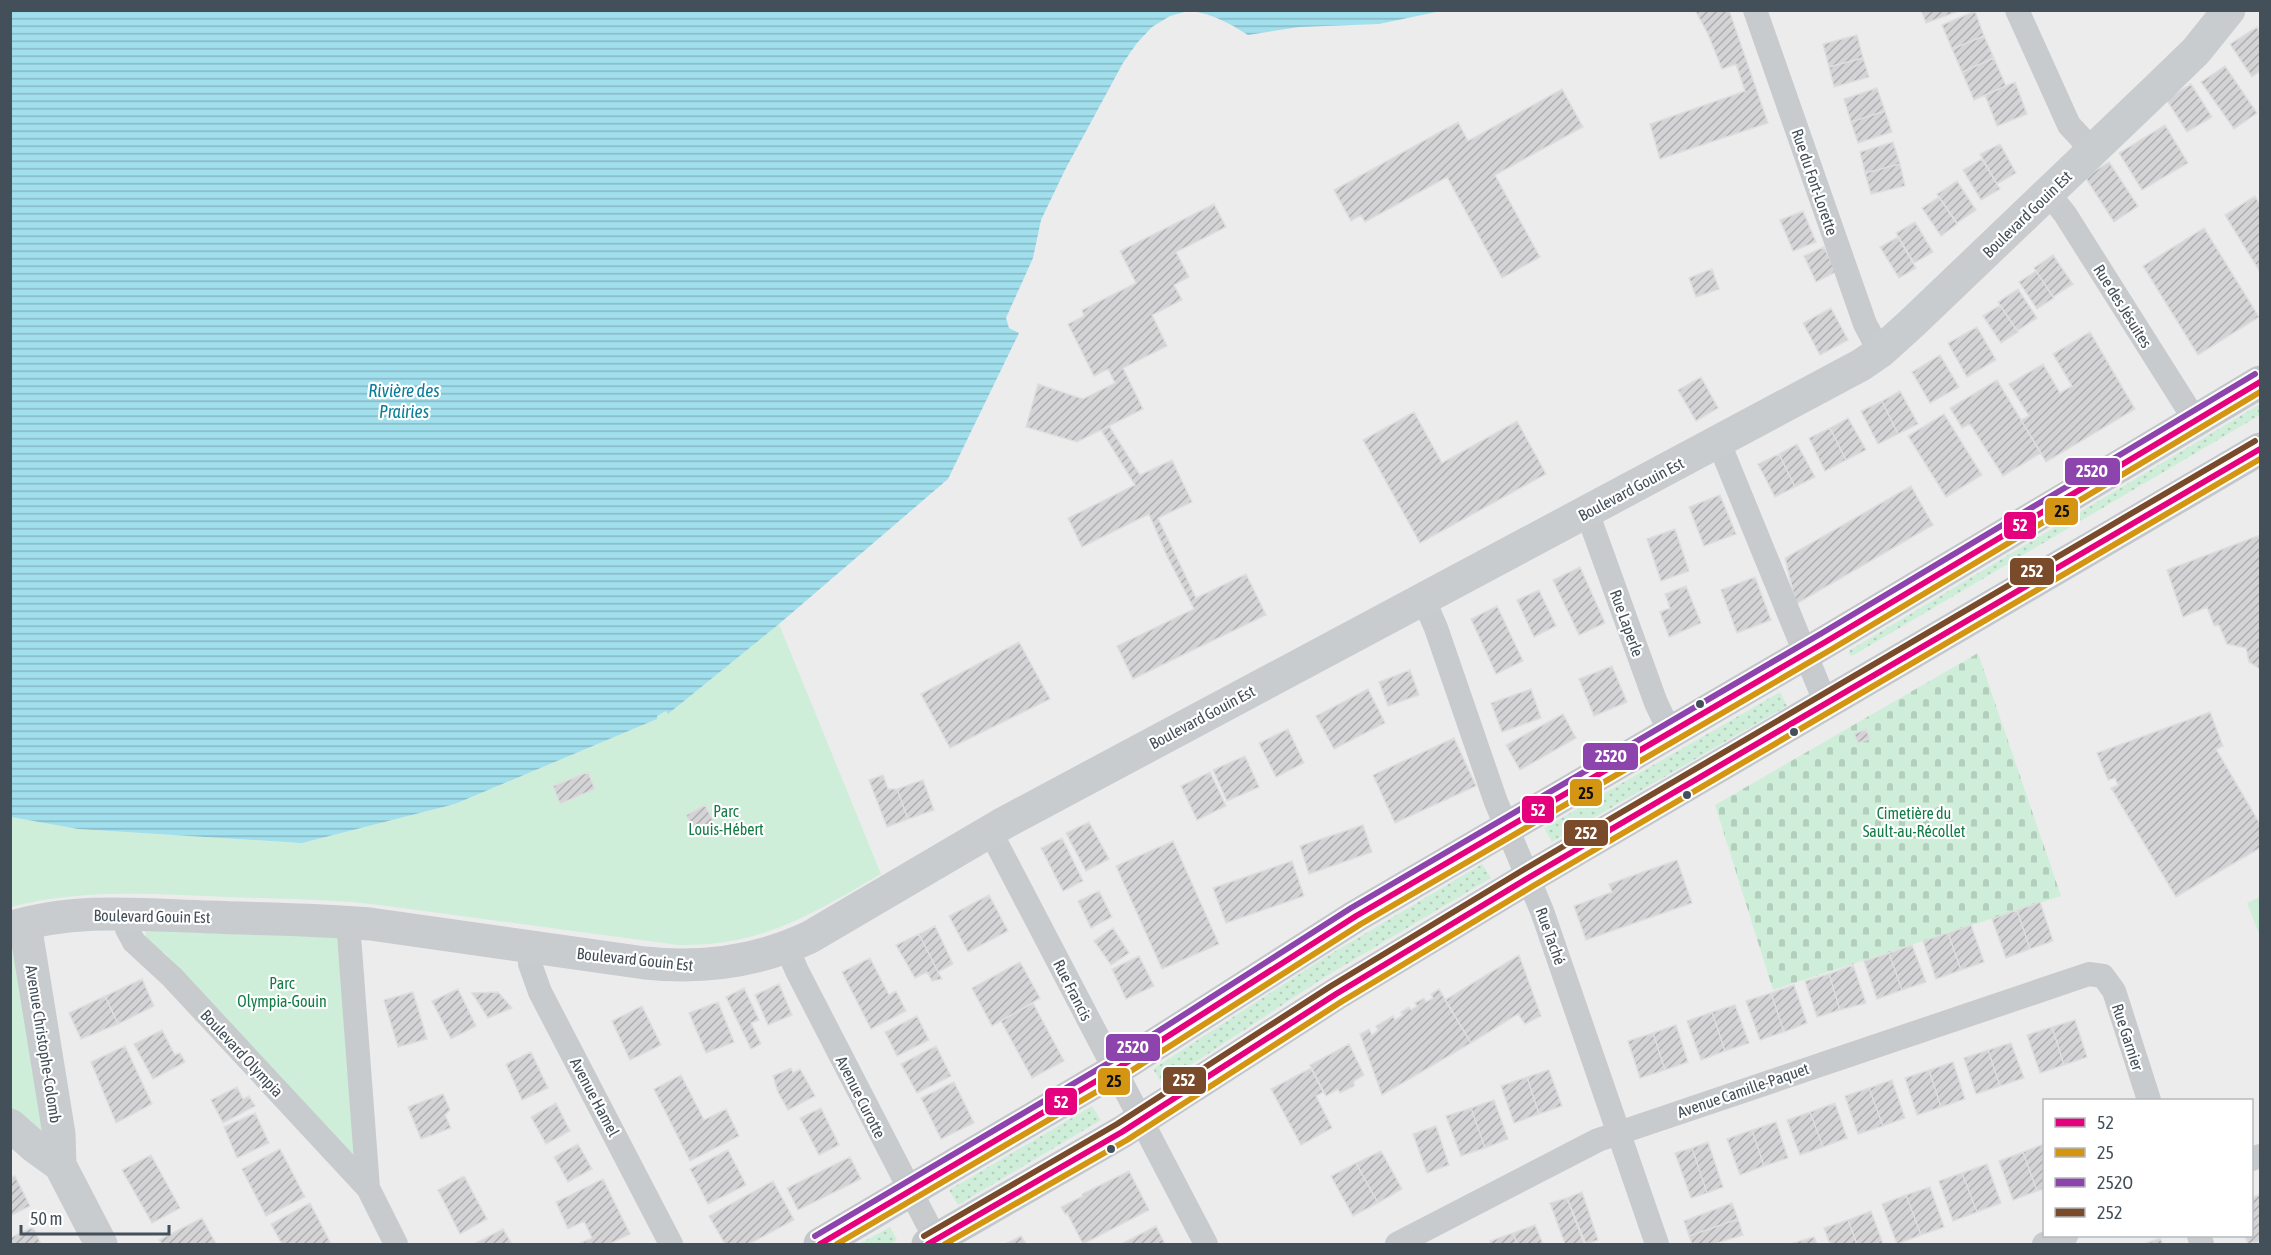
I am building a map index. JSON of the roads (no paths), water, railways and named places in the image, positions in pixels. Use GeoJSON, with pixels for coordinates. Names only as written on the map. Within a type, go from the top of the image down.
{"type":"FeatureCollection","features":[{"type":"Feature","properties":{"kind":"main road"},"geometry":{"type":"LineString","coordinates":[[820,1245],[1115,1070],[1308,945],[2260,382]]}},
{"type":"Feature","properties":{"kind":"main road"},"geometry":{"type":"LineString","coordinates":[[934,1243],[1141,1120],[1336,994],[1528,878],[2260,449]]}},
{"type":"Feature","properties":{"kind":"street","name":"Rue du Fort-Lorette"},"geometry":{"type":"LineString","coordinates":[[1755,10],[1865,324],[1880,352]]}},
{"type":"Feature","properties":{"kind":"street"},"geometry":{"type":"LineString","coordinates":[[2016,10],[2069,125],[2093,151]]}},
{"type":"Feature","properties":{"kind":"street","name":"Boulevard Gouin Est"},"geometry":{"type":"LineString","coordinates":[[18,926],[72,915],[125,914],[348,922],[645,963],[687,966],[733,962],[787,948],[810,937],[990,831],[1861,365],[1880,352],[2093,151],[2196,51],[2229,10]]}},
{"type":"Feature","properties":{"kind":"street","name":"Rue des Jésuites"},"geometry":{"type":"LineString","coordinates":[[2048,193],[2065,214],[2195,420]]}},
{"type":"Feature","properties":{"kind":"street"},"geometry":{"type":"LineString","coordinates":[[1719,443],[1826,704]]}},
{"type":"Feature","properties":{"kind":"street","name":"Rue Laperle"},"geometry":{"type":"LineString","coordinates":[[1587,512],[1656,703],[1670,732]]}},
{"type":"Feature","properties":{"kind":"street","name":"Rue Taché"},"geometry":{"type":"LineString","coordinates":[[1423,598],[1436,628],[1507,828],[1546,922],[1658,1245]]}},
{"type":"Feature","properties":{"kind":"street","name":"Rue Francis"},"geometry":{"type":"LineString","coordinates":[[990,831],[1206,1245]]}},
{"type":"Feature","properties":{"kind":"street","name":"Boulevard Olympia"},"geometry":{"type":"LineString","coordinates":[[125,914],[130,936],[139,947],[172,977],[368,1188],[396,1245]]}},
{"type":"Feature","properties":{"kind":"street","name":"Boulevard Olympia"},"geometry":{"type":"LineString","coordinates":[[348,922],[368,1188]]}},
{"type":"Feature","properties":{"kind":"street","name":"Avenue Christophe-Colomb"},"geometry":{"type":"LineString","coordinates":[[18,926],[59,1134],[60,1165],[101,1245]]}},
{"type":"Feature","properties":{"kind":"street","name":"Avenue Hamel"},"geometry":{"type":"LineString","coordinates":[[531,947],[531,964],[540,992],[672,1245]]}},
{"type":"Feature","properties":{"kind":"street","name":"Avenue Curotte"},"geometry":{"type":"LineString","coordinates":[[787,948],[796,971],[934,1243]]}},
{"type":"Feature","properties":{"kind":"street","name":"Avenue Camille-Paquet"},"geometry":{"type":"LineString","coordinates":[[1397,1245],[1591,1144],[1620,1132],[2085,975],[2103,976]]}},
{"type":"Feature","properties":{"kind":"street","name":"Rue Garnier"},"geometry":{"type":"LineString","coordinates":[[2103,976],[2114,991],[2148,1099]]}},
{"type":"Feature","properties":{"kind":"street","name":"Avenue Christophe-Colomb"},"geometry":{"type":"LineString","coordinates":[[10,1125],[60,1165]]}},
{"type":"Feature","properties":{"kind":"street"},"geometry":{"type":"LineString","coordinates":[[2044,1245],[2064,1237]]}},
{"type":"Feature","properties":{"kind":"water","name":"Rivière des Prairies"},"geometry":{"type":"Polygon","coordinates":[[[10,11],[1188,11],[1170,16],[1152,27],[1137,43],[1123,63],[1065,170],[1041,220],[1033,258],[1006,318],[1009,328],[1019,333],[948,479],[779,624],[668,714],[666,711],[657,716],[657,719],[455,804],[302,843],[78,829],[11,817],[10,11]]]}},
{"type":"Feature","properties":{"kind":"water"},"geometry":{"type":"Polygon","coordinates":[[[1191,11],[1441,11],[1379,24],[1299,27],[1248,35],[1207,14],[1191,11]]]}},
{"type":"Feature","properties":{"kind":"park label","name":"Parc Louis-Hébert"},"geometry":{"type":"Point","coordinates":[726,820]}},
{"type":"Feature","properties":{"kind":"park label","name":"Cimetière du Sault-au-Récollet"},"geometry":{"type":"Point","coordinates":[1914,822]}},
{"type":"Feature","properties":{"kind":"park label","name":"Parc Olympia-Gouin"},"geometry":{"type":"Point","coordinates":[282,992]}}]}
